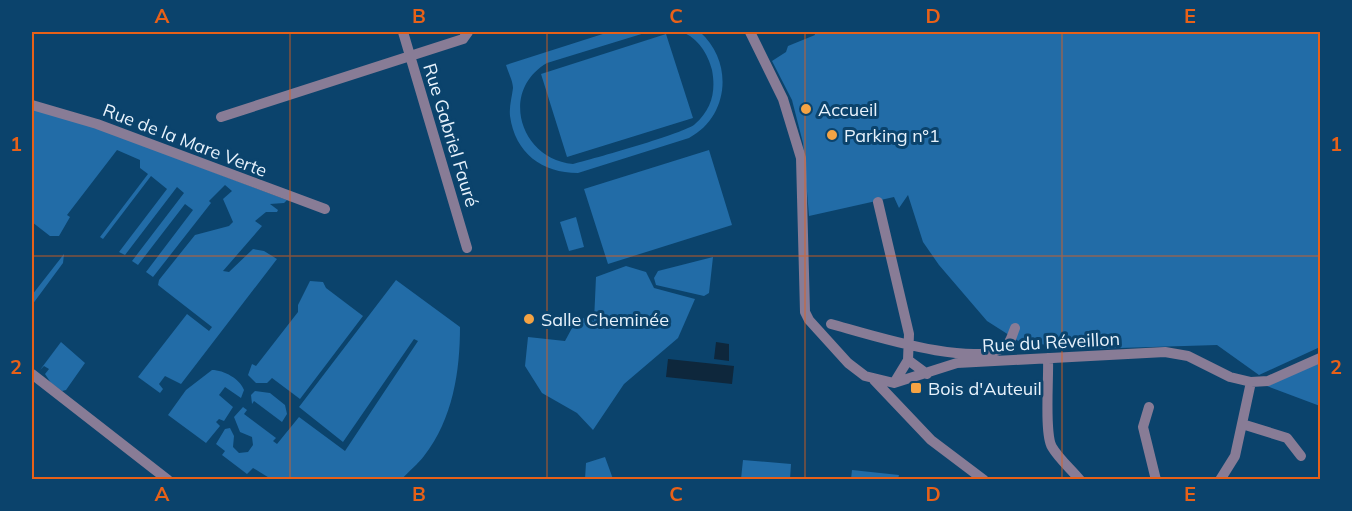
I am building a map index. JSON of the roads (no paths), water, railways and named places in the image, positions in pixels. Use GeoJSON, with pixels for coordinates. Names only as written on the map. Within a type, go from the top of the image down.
{"type":"FeatureCollection","features":[{"type":"Feature","properties":{"kind":"street","name":"Rue Gabriel Fauré"},"geometry":{"type":"LineString","coordinates":[[403,32],[467,248]]}},
{"type":"Feature","properties":{"kind":"street"},"geometry":{"type":"LineString","coordinates":[[220,117],[411,57],[463,39],[468,32]]}},
{"type":"Feature","properties":{"kind":"street","name":"Rue du Réveillon"},"geometry":{"type":"LineString","coordinates":[[750,32],[783,99],[801,158],[805,312],[809,321],[848,363],[874,380],[894,383],[957,363],[1165,352],[1188,356],[1230,376],[1251,382]]}},
{"type":"Feature","properties":{"kind":"street","name":"Rue de la Mare Verte"},"geometry":{"type":"LineString","coordinates":[[32,105],[97,124],[325,209]]}},
{"type":"Feature","properties":{"kind":"street"},"geometry":{"type":"LineString","coordinates":[[878,202],[910,346],[908,360],[894,383]]}},
{"type":"Feature","properties":{"kind":"street"},"geometry":{"type":"LineString","coordinates":[[831,324],[937,352],[993,352],[1007,345],[1014,328]]}},
{"type":"Feature","properties":{"kind":"street"},"geometry":{"type":"LineString","coordinates":[[1048,358],[1050,403],[1046,429],[1051,447],[1080,480]]}},
{"type":"Feature","properties":{"kind":"street"},"geometry":{"type":"LineString","coordinates":[[1220,480],[1227,473],[1235,456],[1251,382],[1268,381],[1320,358]]}},
{"type":"Feature","properties":{"kind":"street"},"geometry":{"type":"LineString","coordinates":[[908,360],[927,374]]}},
{"type":"Feature","properties":{"kind":"street"},"geometry":{"type":"LineString","coordinates":[[32,374],[168,480]]}},
{"type":"Feature","properties":{"kind":"street"},"geometry":{"type":"LineString","coordinates":[[874,380],[931,440],[984,480]]}},
{"type":"Feature","properties":{"kind":"street"},"geometry":{"type":"LineString","coordinates":[[1149,406],[1143,427],[1156,480]]}},
{"type":"Feature","properties":{"kind":"street"},"geometry":{"type":"LineString","coordinates":[[1242,424],[1287,438],[1301,456]]}},
{"type":"Feature","properties":{"kind":"place","name":"Accueil"},"geometry":{"type":"Point","coordinates":[806,109]}},
{"type":"Feature","properties":{"kind":"place","name":"Parking n°1"},"geometry":{"type":"Point","coordinates":[832,135]}},
{"type":"Feature","properties":{"kind":"place","name":"Salle Cheminée"},"geometry":{"type":"Point","coordinates":[529,319]}},
{"type":"Feature","properties":{"kind":"place","name":"Bois d'Auteuil"},"geometry":{"type":"Point","coordinates":[916,388]}}]}
